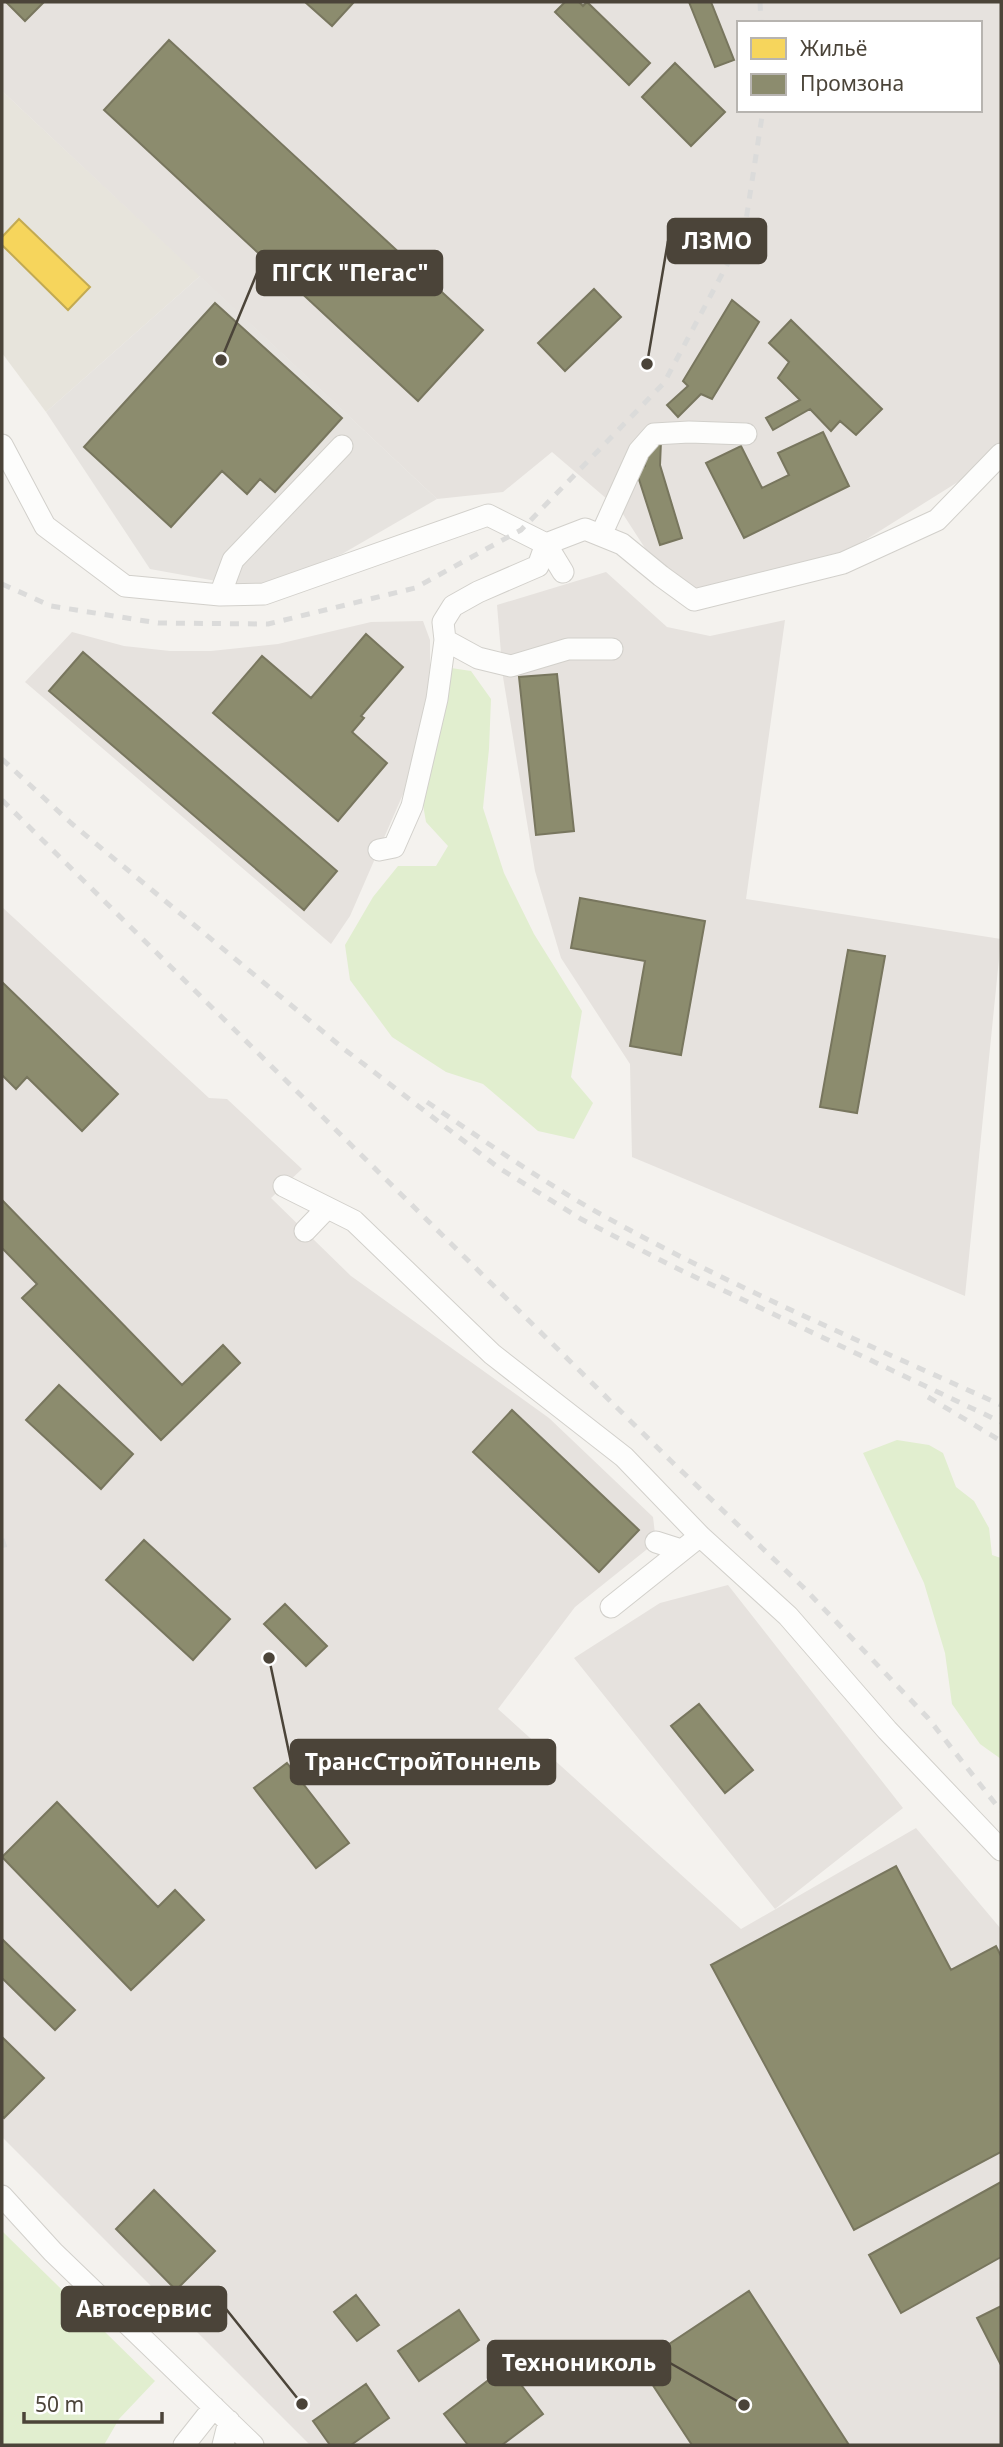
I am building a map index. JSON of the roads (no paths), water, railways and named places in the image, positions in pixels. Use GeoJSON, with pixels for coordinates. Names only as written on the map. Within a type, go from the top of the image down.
{"type":"FeatureCollection","features":[{"type":"Feature","properties":{"kind":"street"},"geometry":{"type":"LineString","coordinates":[[601,536],[639,450],[654,434],[746,434]]}},
{"type":"Feature","properties":{"kind":"street"},"geometry":{"type":"LineString","coordinates":[[2,445],[45,526],[125,586],[220,595],[264,594],[488,514],[546,544],[563,572]]}},
{"type":"Feature","properties":{"kind":"street"},"geometry":{"type":"LineString","coordinates":[[220,595],[233,560],[342,446]]}},
{"type":"Feature","properties":{"kind":"street"},"geometry":{"type":"LineString","coordinates":[[379,850],[394,847],[412,806],[437,699],[445,640],[443,622],[453,606],[538,566],[546,544],[585,529],[622,544],[694,600],[843,563],[937,520],[1001,454]]}},
{"type":"Feature","properties":{"kind":"street"},"geometry":{"type":"LineString","coordinates":[[445,640],[478,658],[511,666],[568,649],[612,649]]}},
{"type":"Feature","properties":{"kind":"street"},"geometry":{"type":"LineString","coordinates":[[284,1186],[354,1221],[492,1354],[624,1457],[700,1536],[788,1616],[887,1730],[1001,1850]]}},
{"type":"Feature","properties":{"kind":"street"},"geometry":{"type":"LineString","coordinates":[[305,1231],[327,1208]]}},
{"type":"Feature","properties":{"kind":"street"},"geometry":{"type":"LineString","coordinates":[[611,1607],[700,1536]]}},
{"type":"Feature","properties":{"kind":"street"},"geometry":{"type":"LineString","coordinates":[[656,1542],[681,1550]]}},
{"type":"Feature","properties":{"kind":"street"},"geometry":{"type":"LineString","coordinates":[[2,2196],[53,2252],[253,2445]]}},
{"type":"Feature","properties":{"kind":"street"},"geometry":{"type":"LineString","coordinates":[[184,2445],[221,2414]]}},
{"type":"Feature","properties":{"kind":"street"},"geometry":{"type":"LineString","coordinates":[[221,2414],[223,2445]]}},
{"type":"Feature","properties":{"kind":"railway"},"geometry":{"type":"LineString","coordinates":[[760,2],[761,21]]}},
{"type":"Feature","properties":{"kind":"railway"},"geometry":{"type":"LineString","coordinates":[[2,584],[51,606],[158,623],[268,624],[415,588],[521,530],[664,383],[744,233],[763,112]]}},
{"type":"Feature","properties":{"kind":"railway"},"geometry":{"type":"LineString","coordinates":[[2,759],[71,823],[344,1049],[499,1168],[581,1219],[672,1266],[1001,1422]]}},
{"type":"Feature","properties":{"kind":"railway"},"geometry":{"type":"LineString","coordinates":[[2,800],[671,1461],[803,1587],[928,1718],[1001,1811]]}},
{"type":"Feature","properties":{"kind":"railway"},"geometry":{"type":"LineString","coordinates":[[427,1102],[588,1207],[689,1261],[1001,1405]]}},
{"type":"Feature","properties":{"kind":"railway"},"geometry":{"type":"LineString","coordinates":[[928,1397],[1001,1441]]}},
{"type":"Feature","properties":{"kind":"railway"},"geometry":{"type":"LineString","coordinates":[[2,1539],[5,1548]]}},
{"type":"Feature","properties":{"kind":"place","name":"ПГСК \"Пегас\""},"geometry":{"type":"Point","coordinates":[221,360]}},
{"type":"Feature","properties":{"kind":"place","name":"ЛЗМО"},"geometry":{"type":"Point","coordinates":[647,364]}},
{"type":"Feature","properties":{"kind":"place","name":"ТрансСтройТоннель"},"geometry":{"type":"Point","coordinates":[269,1658]}},
{"type":"Feature","properties":{"kind":"place","name":"Автосервис"},"geometry":{"type":"Point","coordinates":[302,2404]}},
{"type":"Feature","properties":{"kind":"place","name":"Технониколь"},"geometry":{"type":"Point","coordinates":[744,2405]}}]}
